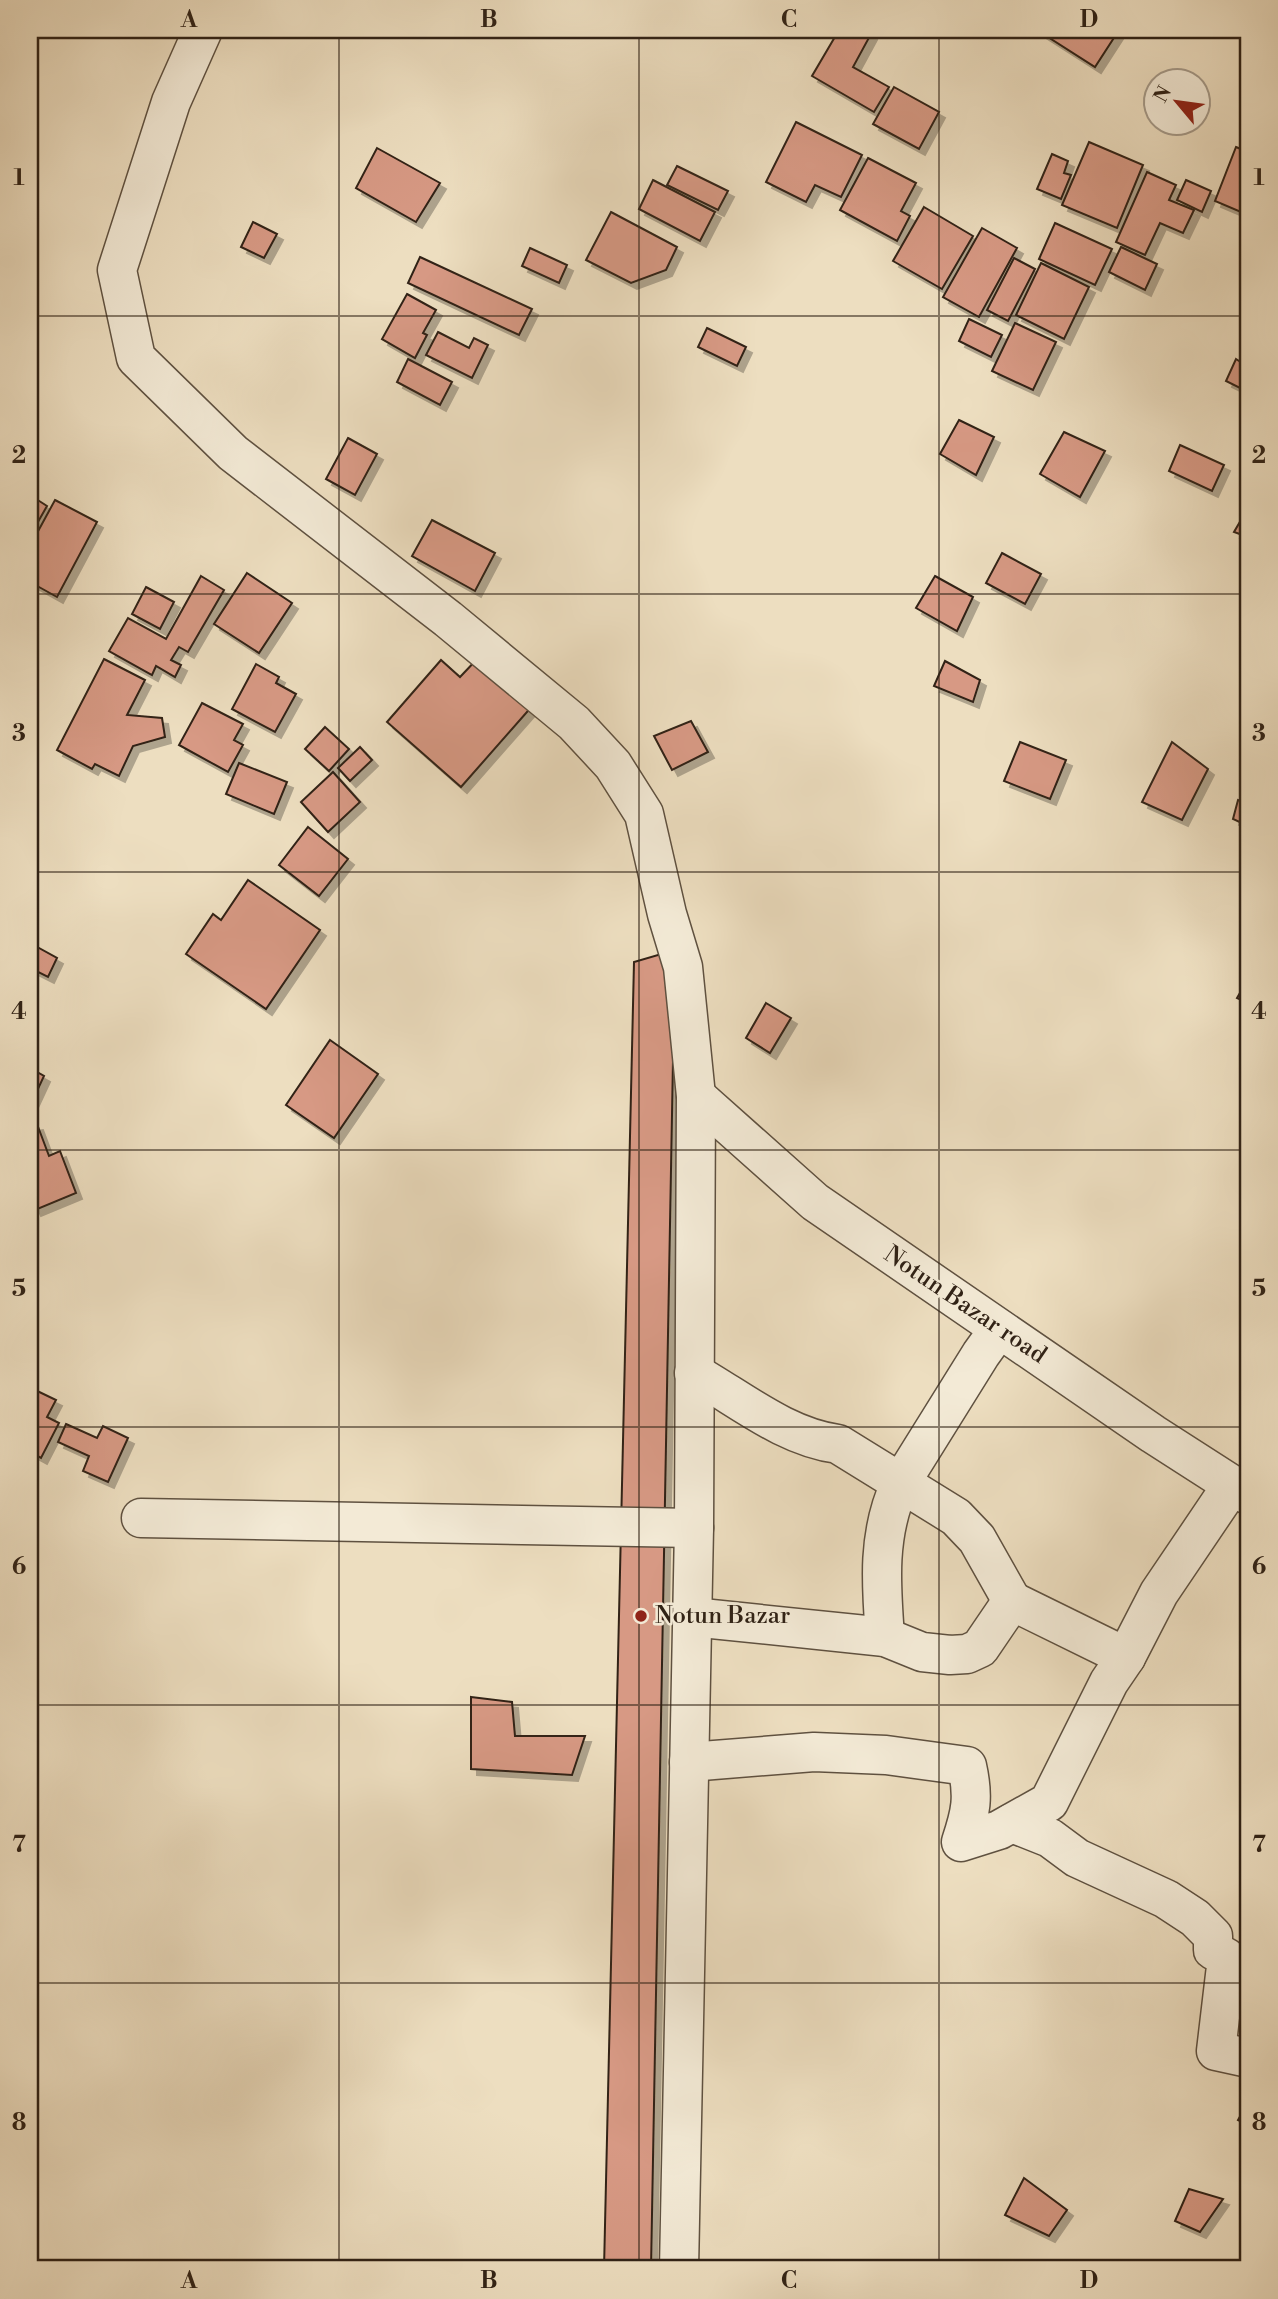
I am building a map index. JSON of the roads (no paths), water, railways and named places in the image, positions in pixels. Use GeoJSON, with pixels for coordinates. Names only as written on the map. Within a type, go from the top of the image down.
{"type":"FeatureCollection","features":[{"type":"Feature","properties":{"kind":"street"},"geometry":{"type":"LineString","coordinates":[[203,30],[171,102],[117,270],[136,358],[233,453],[448,619],[574,723],[613,765],[644,814],[667,915],[683,967],[696,1096],[694,1528],[678,2269]]}},
{"type":"Feature","properties":{"kind":"street","name":"Notun Bazar road"},"geometry":{"type":"LineString","coordinates":[[696,1096],[814,1202],[1153,1434],[1240,1490]]}},
{"type":"Feature","properties":{"kind":"street"},"geometry":{"type":"LineString","coordinates":[[885,1637],[883,1535],[890,1507],[900,1484],[999,1329]]}},
{"type":"Feature","properties":{"kind":"street"},"geometry":{"type":"LineString","coordinates":[[694,1373],[784,1428],[816,1441],[838,1444],[956,1517],[977,1539],[1012,1601],[1126,1657]]}},
{"type":"Feature","properties":{"kind":"street"},"geometry":{"type":"LineString","coordinates":[[690,1762],[814,1752],[886,1755],[967,1766],[972,1787],[972,1811],[961,1842],[976,1839],[1012,1823],[1049,1802],[1109,1682],[1126,1657],[1159,1593],[1240,1490]]}},
{"type":"Feature","properties":{"kind":"street"},"geometry":{"type":"LineString","coordinates":[[141,1518],[694,1528]]}},
{"type":"Feature","properties":{"kind":"street"},"geometry":{"type":"LineString","coordinates":[[692,1617],[885,1637],[935,1655],[967,1654],[980,1648],[1012,1601]]}},
{"type":"Feature","properties":{"kind":"street"},"geometry":{"type":"LineString","coordinates":[[1012,1823],[1050,1838],[1076,1858],[1166,1899],[1195,1918],[1213,1936],[1213,1950],[1227,1958],[1216,2051],[1248,2058]]}},
{"type":"Feature","properties":{"kind":"place","name":"Notun Bazar"},"geometry":{"type":"Point","coordinates":[641,1616]}}]}
